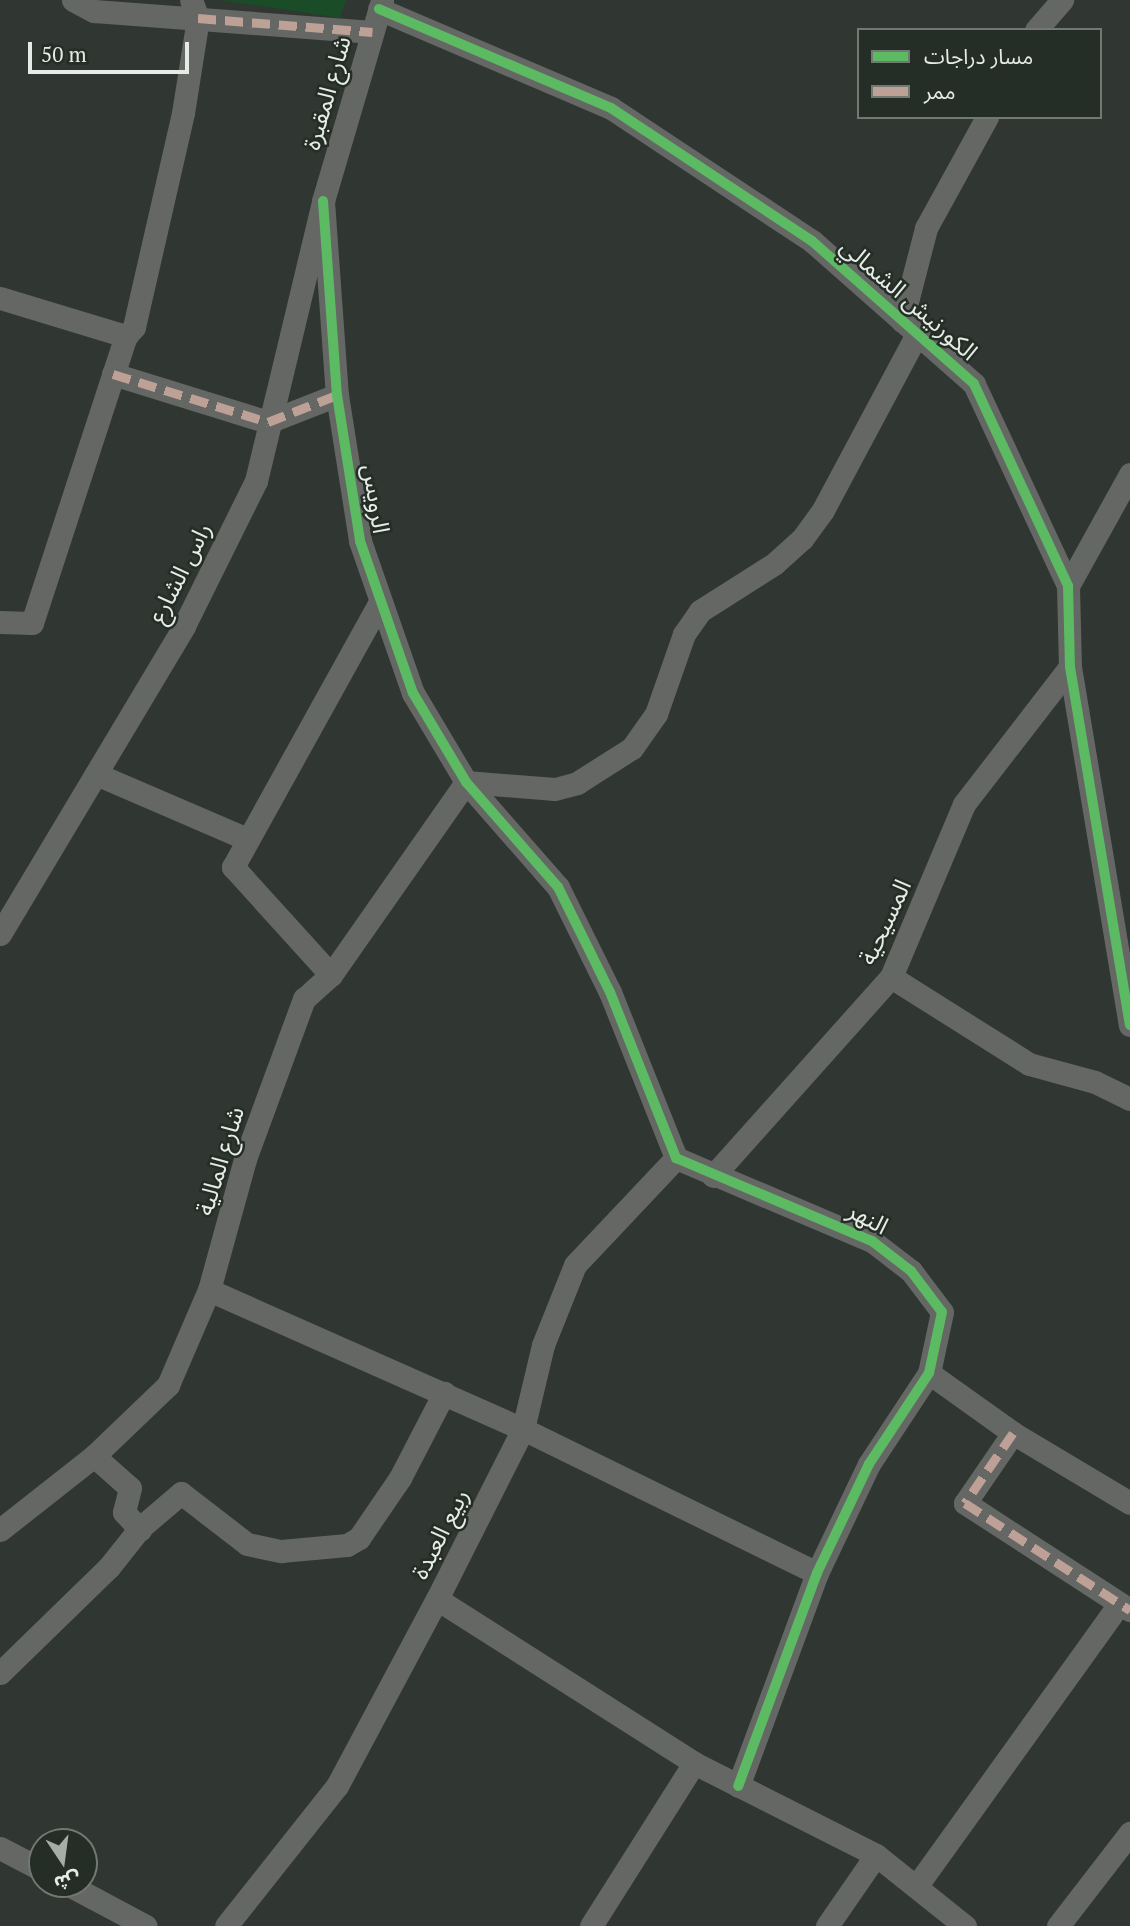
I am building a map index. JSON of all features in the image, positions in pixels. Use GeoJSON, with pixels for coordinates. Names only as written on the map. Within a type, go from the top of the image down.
{"type":"FeatureCollection","features":[{"type":"Feature","properties":{"kind":"street"},"geometry":{"type":"LineString","coordinates":[[73,0],[94,11],[198,6],[372,32]]}},
{"type":"Feature","properties":{"kind":"street"},"geometry":{"type":"LineString","coordinates":[[1038,28],[1062,0]]}},
{"type":"Feature","properties":{"kind":"street","name":"شارع المقبرة"},"geometry":{"type":"LineString","coordinates":[[323,201],[381,5]]}},
{"type":"Feature","properties":{"kind":"street","name":"الكورنيش الشمالي"},"geometry":{"type":"LineString","coordinates":[[381,5],[611,108],[812,241],[974,384],[1068,586],[1070,667],[1130,1025]]}},
{"type":"Feature","properties":{"kind":"street"},"geometry":{"type":"LineString","coordinates":[[0,622],[32,623],[126,336],[134,327],[183,113],[198,6]]}},
{"type":"Feature","properties":{"kind":"street"},"geometry":{"type":"LineString","coordinates":[[466,782],[555,789],[577,783],[632,748],[656,714],[684,634],[700,611],[774,565],[816,520],[910,327],[926,228],[986,119]]}},
{"type":"Feature","properties":{"kind":"street","name":"الرويس"},"geometry":{"type":"LineString","coordinates":[[323,201],[337,395],[360,541],[413,693],[466,782]]}},
{"type":"Feature","properties":{"kind":"street","name":"راس الشارع"},"geometry":{"type":"LineString","coordinates":[[0,933],[184,626],[256,481],[323,201]]}},
{"type":"Feature","properties":{"kind":"street"},"geometry":{"type":"LineString","coordinates":[[0,298],[126,336]]}},
{"type":"Feature","properties":{"kind":"street"},"geometry":{"type":"LineString","coordinates":[[113,374],[268,422],[337,395]]}},
{"type":"Feature","properties":{"kind":"street"},"geometry":{"type":"LineString","coordinates":[[1068,586],[1130,474]]}},
{"type":"Feature","properties":{"kind":"street"},"geometry":{"type":"LineString","coordinates":[[331,975],[233,867],[380,602]]}},
{"type":"Feature","properties":{"kind":"street","name":"المسيحية"},"geometry":{"type":"LineString","coordinates":[[713,1176],[891,977],[892,967],[964,804],[1070,667]]}},
{"type":"Feature","properties":{"kind":"street"},"geometry":{"type":"LineString","coordinates":[[96,774],[247,839]]}},
{"type":"Feature","properties":{"kind":"street"},"geometry":{"type":"LineString","coordinates":[[466,782],[558,887],[610,992],[676,1158]]}},
{"type":"Feature","properties":{"kind":"street","name":"شارع المالية"},"geometry":{"type":"LineString","coordinates":[[0,1530],[94,1456],[168,1385],[209,1290],[244,1159],[304,999],[331,975],[466,782]]}},
{"type":"Feature","properties":{"kind":"street"},"geometry":{"type":"LineString","coordinates":[[891,977],[1029,1064],[1095,1082],[1130,1099]]}},
{"type":"Feature","properties":{"kind":"street","name":"النهر"},"geometry":{"type":"LineString","coordinates":[[676,1158],[713,1176],[780,1199],[872,1241],[911,1271],[942,1312],[929,1373],[869,1464],[817,1573],[738,1786]]}},
{"type":"Feature","properties":{"kind":"street","name":"ربيع العبدة"},"geometry":{"type":"LineString","coordinates":[[226,1926],[337,1786],[437,1599],[523,1429],[543,1345],[575,1265],[676,1158]]}},
{"type":"Feature","properties":{"kind":"street"},"geometry":{"type":"LineString","coordinates":[[209,1290],[523,1429],[817,1573]]}},
{"type":"Feature","properties":{"kind":"street"},"geometry":{"type":"LineString","coordinates":[[929,1373],[1013,1433],[1130,1503]]}},
{"type":"Feature","properties":{"kind":"street"},"geometry":{"type":"LineString","coordinates":[[0,1673],[109,1567],[140,1530],[181,1493],[247,1544],[281,1551],[347,1545],[359,1538],[400,1478],[444,1394]]}},
{"type":"Feature","properties":{"kind":"street"},"geometry":{"type":"LineString","coordinates":[[918,1884],[1125,1607],[965,1503],[1013,1433]]}},
{"type":"Feature","properties":{"kind":"street"},"geometry":{"type":"LineString","coordinates":[[94,1456],[130,1488],[124,1512],[140,1530]]}},
{"type":"Feature","properties":{"kind":"street"},"geometry":{"type":"LineString","coordinates":[[437,1599],[694,1763],[877,1854],[918,1884],[965,1926]]}},
{"type":"Feature","properties":{"kind":"street"},"geometry":{"type":"LineString","coordinates":[[591,1926],[694,1763]]}},
{"type":"Feature","properties":{"kind":"street"},"geometry":{"type":"LineString","coordinates":[[1058,1926],[1130,1833]]}},
{"type":"Feature","properties":{"kind":"street"},"geometry":{"type":"LineString","coordinates":[[0,1848],[28,1863]]}},
{"type":"Feature","properties":{"kind":"street"},"geometry":{"type":"LineString","coordinates":[[827,1926],[877,1854]]}},
{"type":"Feature","properties":{"kind":"street"},"geometry":{"type":"LineString","coordinates":[[93,1898],[146,1926]]}},
{"type":"Feature","properties":{"kind":"green space"},"geometry":{"type":"Polygon","coordinates":[[[220,0],[346,0],[340,18],[220,0]]]}},
{"type":"Feature","properties":{"kind":"marked path"},"geometry":{"type":"LineString","coordinates":[[198,18],[372,32]]}},
{"type":"Feature","properties":{"kind":"marked path"},"geometry":{"type":"LineString","coordinates":[[113,374],[268,422],[337,395]]}},
{"type":"Feature","properties":{"kind":"marked path"},"geometry":{"type":"LineString","coordinates":[[1013,1433],[965,1503],[1130,1610]]}},
{"type":"Feature","properties":{"kind":"cycle path"},"geometry":{"type":"LineString","coordinates":[[379,9],[611,108],[812,241],[974,384],[1068,586],[1070,667],[1130,1025]]}},
{"type":"Feature","properties":{"kind":"cycle path"},"geometry":{"type":"LineString","coordinates":[[323,201],[337,395],[360,541],[413,693],[466,782],[558,887],[610,992],[676,1158],[872,1241],[911,1271],[942,1312],[929,1373],[869,1464],[817,1573],[738,1786]]}}]}
